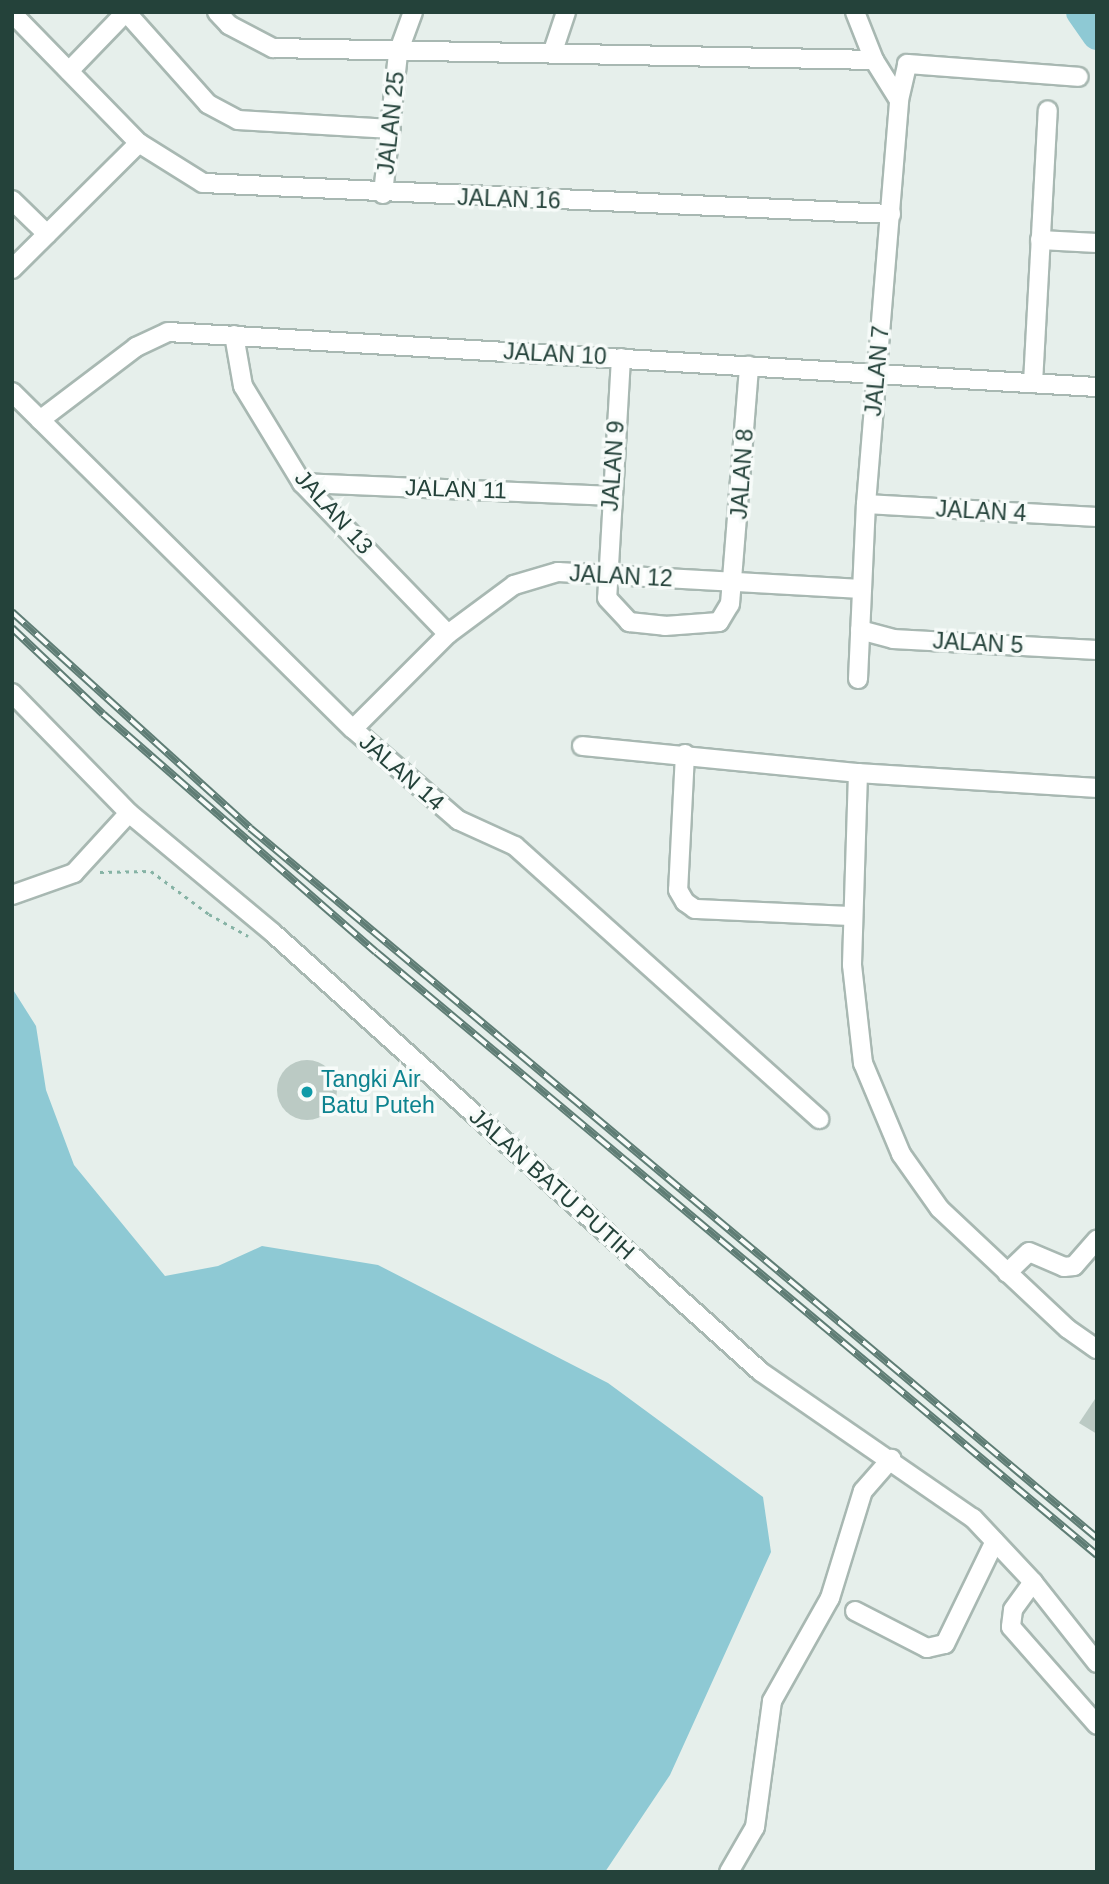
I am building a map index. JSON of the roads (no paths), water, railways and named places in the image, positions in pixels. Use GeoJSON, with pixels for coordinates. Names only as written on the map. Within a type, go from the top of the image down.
{"type":"FeatureCollection","features":[{"type":"Feature","properties":{"kind":"street"},"geometry":{"type":"LineString","coordinates":[[69,71],[126,12],[208,104],[237,120],[391,129]]}},
{"type":"Feature","properties":{"kind":"street","name":"JALAN 25"},"geometry":{"type":"LineString","coordinates":[[217,12],[229,25],[273,48],[398,52]]}},
{"type":"Feature","properties":{"kind":"street","name":"JALAN 25"},"geometry":{"type":"LineString","coordinates":[[383,194],[398,52],[413,12]]}},
{"type":"Feature","properties":{"kind":"street"},"geometry":{"type":"LineString","coordinates":[[553,51],[566,12]]}},
{"type":"Feature","properties":{"kind":"street"},"geometry":{"type":"LineString","coordinates":[[855,12],[874,60],[899,100]]}},
{"type":"Feature","properties":{"kind":"street","name":"JALAN 16"},"geometry":{"type":"LineString","coordinates":[[12,13],[139,143],[203,183],[383,194],[891,214]]}},
{"type":"Feature","properties":{"kind":"street"},"geometry":{"type":"LineString","coordinates":[[398,52],[553,51],[874,60]]}},
{"type":"Feature","properties":{"kind":"street","name":"JALAN 7"},"geometry":{"type":"LineString","coordinates":[[858,679],[866,504],[876,374],[899,100],[907,64],[1079,77]]}},
{"type":"Feature","properties":{"kind":"street"},"geometry":{"type":"LineString","coordinates":[[1033,383],[1048,110]]}},
{"type":"Feature","properties":{"kind":"street"},"geometry":{"type":"LineString","coordinates":[[12,269],[139,143]]}},
{"type":"Feature","properties":{"kind":"street"},"geometry":{"type":"LineString","coordinates":[[12,200],[47,234]]}},
{"type":"Feature","properties":{"kind":"street"},"geometry":{"type":"LineString","coordinates":[[1040,240],[1097,243]]}},
{"type":"Feature","properties":{"kind":"street","name":"JALAN 10"},"geometry":{"type":"LineString","coordinates":[[40,420],[136,347],[167,332],[1097,387]]}},
{"type":"Feature","properties":{"kind":"street","name":"JALAN 13"},"geometry":{"type":"LineString","coordinates":[[234,335],[243,387],[302,482],[448,634]]}},
{"type":"Feature","properties":{"kind":"street","name":"JALAN 9"},"geometry":{"type":"LineString","coordinates":[[605,575],[621,358]]}},
{"type":"Feature","properties":{"kind":"street","name":"JALAN 8"},"geometry":{"type":"LineString","coordinates":[[605,575],[607,598],[620,617],[665,625],[719,622],[730,604],[734,582],[749,366]]}},
{"type":"Feature","properties":{"kind":"street","name":"JALAN 14"},"geometry":{"type":"LineString","coordinates":[[12,392],[353,729],[458,820],[515,846],[819,1119]]}},
{"type":"Feature","properties":{"kind":"street","name":"JALAN 11"},"geometry":{"type":"LineString","coordinates":[[302,482],[611,496]]}},
{"type":"Feature","properties":{"kind":"street","name":"JALAN 4"},"geometry":{"type":"LineString","coordinates":[[866,504],[1097,517]]}},
{"type":"Feature","properties":{"kind":"street","name":"JALAN 12"},"geometry":{"type":"LineString","coordinates":[[353,729],[448,634],[514,585],[558,572],[862,589]]}},
{"type":"Feature","properties":{"kind":"street","name":"JALAN 5"},"geometry":{"type":"LineString","coordinates":[[860,630],[893,639],[1097,650]]}},
{"type":"Feature","properties":{"kind":"street","name":"JALAN BATU PUTIH"},"geometry":{"type":"LineString","coordinates":[[12,693],[129,813],[273,933],[761,1371],[973,1518],[1033,1582],[1097,1663]]}},
{"type":"Feature","properties":{"kind":"street"},"geometry":{"type":"LineString","coordinates":[[582,746],[858,773],[1097,788]]}},
{"type":"Feature","properties":{"kind":"street"},"geometry":{"type":"LineString","coordinates":[[685,754],[678,890],[685,902],[695,909],[852,916]]}},
{"type":"Feature","properties":{"kind":"street"},"geometry":{"type":"LineString","coordinates":[[858,773],[852,965],[863,1063],[901,1154],[940,1209],[1068,1329],[1097,1349]]}},
{"type":"Feature","properties":{"kind":"street"},"geometry":{"type":"LineString","coordinates":[[12,895],[74,873],[129,813]]}},
{"type":"Feature","properties":{"kind":"street"},"geometry":{"type":"LineString","coordinates":[[1007,1273],[1029,1252],[1064,1267],[1074,1266],[1097,1240]]}},
{"type":"Feature","properties":{"kind":"street"},"geometry":{"type":"LineString","coordinates":[[729,1872],[755,1827],[772,1701],[830,1598],[863,1491],[891,1459]]}},
{"type":"Feature","properties":{"kind":"street"},"geometry":{"type":"LineString","coordinates":[[855,1611],[927,1648],[945,1644],[995,1541]]}},
{"type":"Feature","properties":{"kind":"street"},"geometry":{"type":"LineString","coordinates":[[1033,1582],[1013,1610],[1011,1627],[1097,1726]]}},
{"type":"Feature","properties":{"kind":"water"},"geometry":{"type":"Polygon","coordinates":[[[12,988],[36,1026],[46,1090],[74,1165],[165,1276],[218,1266],[262,1246],[378,1265],[608,1383],[763,1497],[771,1552],[670,1775],[605,1872],[12,1872],[12,988]]]}},
{"type":"Feature","properties":{"kind":"waterway"},"geometry":{"type":"LineString","coordinates":[[1081,12],[1097,35]]}},
{"type":"Feature","properties":{"kind":"railway"},"geometry":{"type":"LineString","coordinates":[[12,612],[250,828],[1097,1538]]}},
{"type":"Feature","properties":{"kind":"railway"},"geometry":{"type":"LineString","coordinates":[[12,628],[103,714],[376,952],[1097,1555]]}},
{"type":"Feature","properties":{"kind":"place","name":"Tangki Air Batu Puteh"},"geometry":{"type":"Point","coordinates":[307,1092]}}]}
